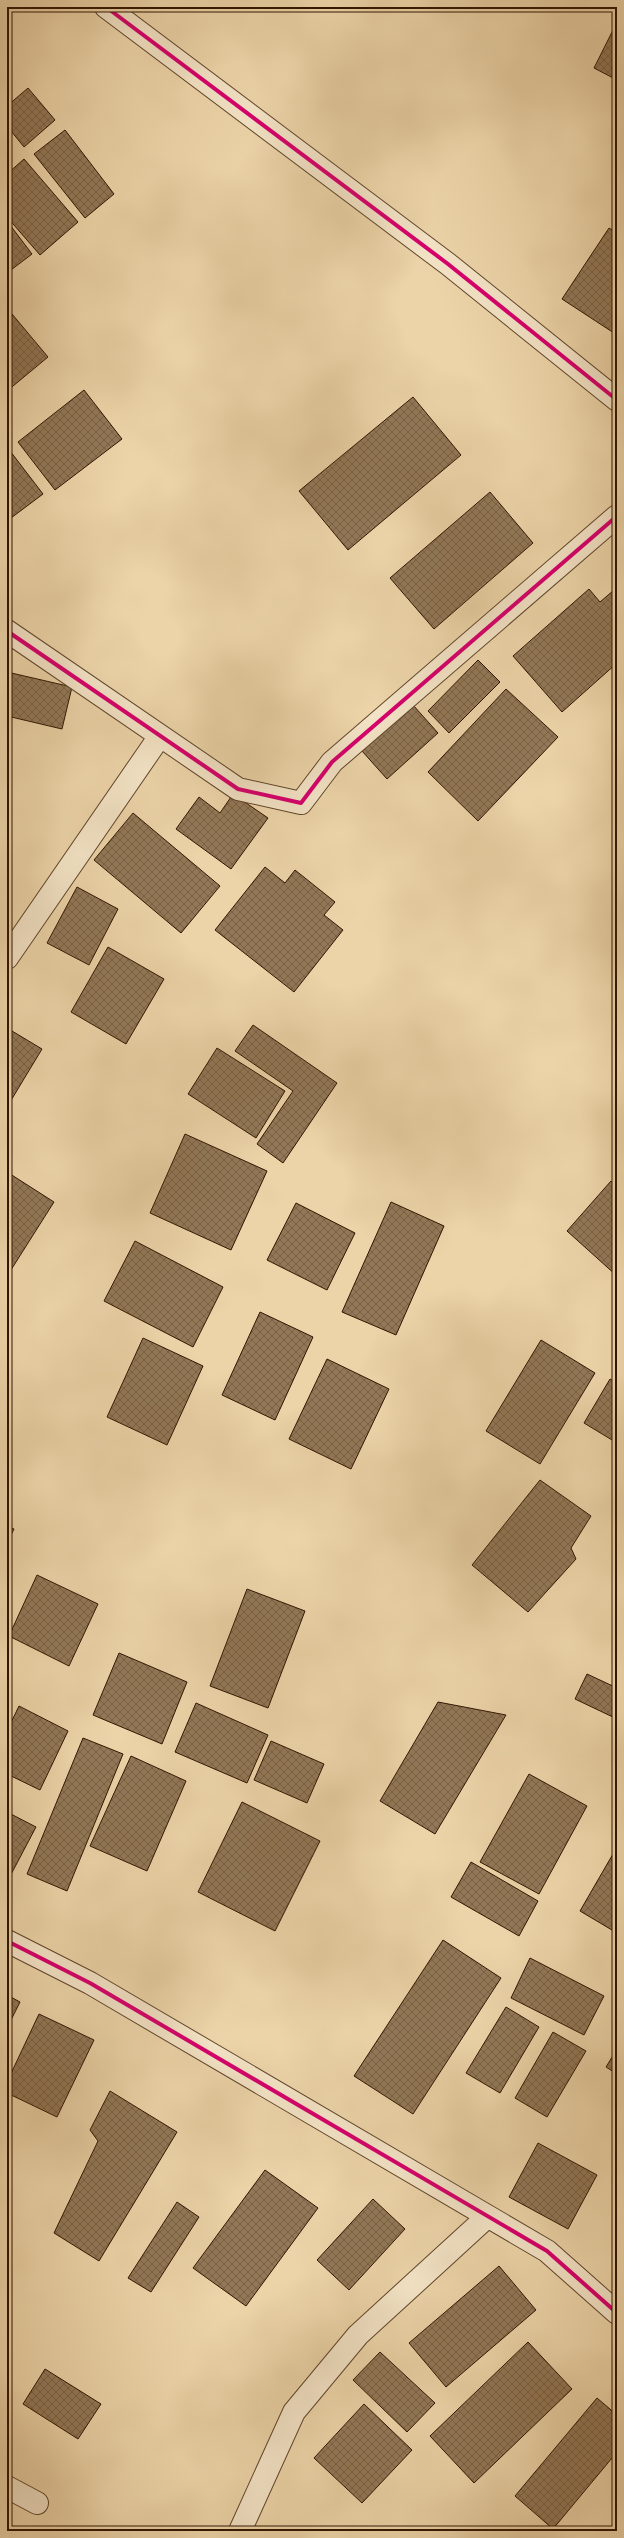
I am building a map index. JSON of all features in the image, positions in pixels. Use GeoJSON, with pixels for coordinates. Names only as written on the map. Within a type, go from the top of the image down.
{"type":"FeatureCollection","features":[{"type":"Feature","properties":{"kind":"street"},"geometry":{"type":"LineString","coordinates":[[106,7],[448,264],[617,400]]}},
{"type":"Feature","properties":{"kind":"street"},"geometry":{"type":"LineString","coordinates":[[7,631],[238,789],[301,803],[332,762],[617,516]]}},
{"type":"Feature","properties":{"kind":"street"},"geometry":{"type":"LineString","coordinates":[[7,958],[160,736]]}},
{"type":"Feature","properties":{"kind":"street"},"geometry":{"type":"LineString","coordinates":[[7,1941],[90,1983],[547,2251],[617,2313]]}},
{"type":"Feature","properties":{"kind":"street"},"geometry":{"type":"LineString","coordinates":[[240,2531],[294,2412],[358,2336],[487,2216]]}},
{"type":"Feature","properties":{"kind":"street"},"geometry":{"type":"LineString","coordinates":[[7,2487],[38,2503]]}},
{"type":"Feature","properties":{"kind":"building"},"geometry":{"type":"Polygon","coordinates":[[[617,22],[617,80],[594,68],[617,22]]]}},
{"type":"Feature","properties":{"kind":"building"},"geometry":{"type":"Polygon","coordinates":[[[28,88],[55,120],[24,147],[7,126],[7,106],[28,88]]]}},
{"type":"Feature","properties":{"kind":"building"},"geometry":{"type":"Polygon","coordinates":[[[65,130],[114,194],[85,218],[34,154],[65,130]]]}},
{"type":"Feature","properties":{"kind":"building"},"geometry":{"type":"Polygon","coordinates":[[[24,159],[78,222],[40,255],[7,217],[7,174],[24,159]]]}},
{"type":"Feature","properties":{"kind":"building"},"geometry":{"type":"Polygon","coordinates":[[[7,221],[32,254],[7,273],[7,221]]]}},
{"type":"Feature","properties":{"kind":"building"},"geometry":{"type":"Polygon","coordinates":[[[609,228],[617,233],[617,335],[562,299],[609,228]]]}},
{"type":"Feature","properties":{"kind":"building"},"geometry":{"type":"Polygon","coordinates":[[[7,308],[48,357],[7,391],[7,308]]]}},
{"type":"Feature","properties":{"kind":"building"},"geometry":{"type":"Polygon","coordinates":[[[84,390],[122,439],[55,490],[18,442],[84,390]]]}},
{"type":"Feature","properties":{"kind":"building"},"geometry":{"type":"Polygon","coordinates":[[[413,397],[461,455],[348,550],[299,491],[413,397]]]}},
{"type":"Feature","properties":{"kind":"building"},"geometry":{"type":"Polygon","coordinates":[[[7,447],[43,494],[7,521],[7,447]]]}},
{"type":"Feature","properties":{"kind":"building"},"geometry":{"type":"Polygon","coordinates":[[[490,492],[533,543],[434,629],[390,578],[490,492]]]}},
{"type":"Feature","properties":{"kind":"building"},"geometry":{"type":"Polygon","coordinates":[[[589,589],[600,602],[614,590],[617,593],[617,663],[562,712],[513,656],[589,589]]]}},
{"type":"Feature","properties":{"kind":"building"},"geometry":{"type":"Polygon","coordinates":[[[478,660],[500,682],[449,733],[428,711],[478,660]]]}},
{"type":"Feature","properties":{"kind":"building"},"geometry":{"type":"Polygon","coordinates":[[[7,672],[72,687],[62,729],[7,716],[7,672]]]}},
{"type":"Feature","properties":{"kind":"building"},"geometry":{"type":"Polygon","coordinates":[[[506,689],[558,737],[478,821],[428,772],[506,689]]]}},
{"type":"Feature","properties":{"kind":"building"},"geometry":{"type":"Polygon","coordinates":[[[413,705],[438,733],[387,779],[362,751],[413,705]]]}},
{"type":"Feature","properties":{"kind":"building"},"geometry":{"type":"Polygon","coordinates":[[[233,794],[268,818],[231,869],[176,829],[199,797],[220,813],[233,794]]]}},
{"type":"Feature","properties":{"kind":"building"},"geometry":{"type":"Polygon","coordinates":[[[133,813],[220,886],[181,933],[94,860],[133,813]]]}},
{"type":"Feature","properties":{"kind":"building"},"geometry":{"type":"Polygon","coordinates":[[[265,867],[285,883],[295,870],[335,902],[324,915],[343,930],[294,992],[215,930],[265,867]]]}},
{"type":"Feature","properties":{"kind":"building"},"geometry":{"type":"Polygon","coordinates":[[[77,887],[118,909],[89,965],[47,943],[77,887]]]}},
{"type":"Feature","properties":{"kind":"building"},"geometry":{"type":"Polygon","coordinates":[[[108,947],[164,979],[126,1044],[71,1012],[108,947]]]}},
{"type":"Feature","properties":{"kind":"building"},"geometry":{"type":"Polygon","coordinates":[[[253,1025],[337,1083],[283,1163],[257,1144],[293,1091],[235,1051],[253,1025]]]}},
{"type":"Feature","properties":{"kind":"building"},"geometry":{"type":"Polygon","coordinates":[[[7,1028],[42,1049],[7,1107],[7,1028]]]}},
{"type":"Feature","properties":{"kind":"building"},"geometry":{"type":"Polygon","coordinates":[[[217,1048],[285,1091],[256,1138],[188,1094],[217,1048]]]}},
{"type":"Feature","properties":{"kind":"building"},"geometry":{"type":"Polygon","coordinates":[[[185,1134],[267,1171],[231,1250],[150,1213],[185,1134]]]}},
{"type":"Feature","properties":{"kind":"building"},"geometry":{"type":"Polygon","coordinates":[[[7,1172],[54,1202],[9,1273],[7,1271],[7,1172]]]}},
{"type":"Feature","properties":{"kind":"building"},"geometry":{"type":"Polygon","coordinates":[[[611,1181],[617,1187],[617,1276],[567,1231],[611,1181]]]}},
{"type":"Feature","properties":{"kind":"building"},"geometry":{"type":"Polygon","coordinates":[[[391,1202],[444,1226],[396,1335],[342,1312],[391,1202]]]}},
{"type":"Feature","properties":{"kind":"building"},"geometry":{"type":"Polygon","coordinates":[[[296,1203],[355,1233],[327,1290],[267,1260],[296,1203]]]}},
{"type":"Feature","properties":{"kind":"building"},"geometry":{"type":"Polygon","coordinates":[[[135,1241],[223,1287],[193,1347],[104,1301],[135,1241]]]}},
{"type":"Feature","properties":{"kind":"building"},"geometry":{"type":"Polygon","coordinates":[[[260,1312],[313,1337],[275,1420],[222,1395],[260,1312]]]}},
{"type":"Feature","properties":{"kind":"building"},"geometry":{"type":"Polygon","coordinates":[[[143,1338],[203,1366],[167,1445],[107,1417],[143,1338]]]}},
{"type":"Feature","properties":{"kind":"building"},"geometry":{"type":"Polygon","coordinates":[[[541,1340],[595,1373],[540,1464],[486,1431],[541,1340]]]}},
{"type":"Feature","properties":{"kind":"building"},"geometry":{"type":"Polygon","coordinates":[[[327,1359],[389,1389],[351,1469],[289,1439],[327,1359]]]}},
{"type":"Feature","properties":{"kind":"building"},"geometry":{"type":"Polygon","coordinates":[[[610,1379],[617,1383],[617,1443],[584,1423],[610,1379]]]}},
{"type":"Feature","properties":{"kind":"building"},"geometry":{"type":"Polygon","coordinates":[[[540,1480],[591,1516],[571,1548],[576,1559],[528,1612],[472,1565],[540,1480]]]}},
{"type":"Feature","properties":{"kind":"building"},"geometry":{"type":"Polygon","coordinates":[[[7,1526],[14,1529],[7,1543],[7,1526]]]}},
{"type":"Feature","properties":{"kind":"building"},"geometry":{"type":"Polygon","coordinates":[[[37,1575],[98,1604],[69,1666],[9,1636],[37,1575]]]}},
{"type":"Feature","properties":{"kind":"building"},"geometry":{"type":"Polygon","coordinates":[[[247,1589],[305,1611],[268,1708],[210,1686],[247,1589]]]}},
{"type":"Feature","properties":{"kind":"building"},"geometry":{"type":"Polygon","coordinates":[[[119,1653],[187,1682],[162,1744],[93,1715],[119,1653]]]}},
{"type":"Feature","properties":{"kind":"building"},"geometry":{"type":"Polygon","coordinates":[[[587,1674],[617,1688],[617,1719],[575,1699],[587,1674]]]}},
{"type":"Feature","properties":{"kind":"building"},"geometry":{"type":"Polygon","coordinates":[[[438,1702],[506,1715],[435,1834],[380,1801],[438,1702]]]}},
{"type":"Feature","properties":{"kind":"building"},"geometry":{"type":"Polygon","coordinates":[[[196,1703],[268,1735],[247,1783],[175,1752],[196,1703]]]}},
{"type":"Feature","properties":{"kind":"building"},"geometry":{"type":"Polygon","coordinates":[[[19,1706],[68,1731],[40,1790],[7,1774],[7,1731],[19,1706]]]}},
{"type":"Feature","properties":{"kind":"building"},"geometry":{"type":"Polygon","coordinates":[[[83,1738],[123,1754],[67,1891],[27,1874],[83,1738]]]}},
{"type":"Feature","properties":{"kind":"building"},"geometry":{"type":"Polygon","coordinates":[[[271,1741],[324,1764],[307,1803],[254,1780],[271,1741]]]}},
{"type":"Feature","properties":{"kind":"building"},"geometry":{"type":"Polygon","coordinates":[[[131,1756],[186,1781],[147,1871],[90,1846],[131,1756]]]}},
{"type":"Feature","properties":{"kind":"building"},"geometry":{"type":"Polygon","coordinates":[[[529,1774],[587,1806],[539,1894],[480,1862],[529,1774]]]}},
{"type":"Feature","properties":{"kind":"building"},"geometry":{"type":"Polygon","coordinates":[[[242,1802],[320,1841],[275,1931],[198,1892],[242,1802]]]}},
{"type":"Feature","properties":{"kind":"building"},"geometry":{"type":"Polygon","coordinates":[[[7,1812],[36,1827],[7,1882],[7,1812]]]}},
{"type":"Feature","properties":{"kind":"building"},"geometry":{"type":"Polygon","coordinates":[[[617,1847],[617,1933],[580,1911],[617,1847]]]}},
{"type":"Feature","properties":{"kind":"building"},"geometry":{"type":"Polygon","coordinates":[[[471,1862],[538,1901],[519,1936],[451,1897],[471,1862]]]}},
{"type":"Feature","properties":{"kind":"building"},"geometry":{"type":"Polygon","coordinates":[[[443,1940],[501,1978],[413,2114],[354,2076],[443,1940]]]}},
{"type":"Feature","properties":{"kind":"building"},"geometry":{"type":"Polygon","coordinates":[[[530,1958],[604,1996],[584,2035],[511,1998],[530,1958]]]}},
{"type":"Feature","properties":{"kind":"building"},"geometry":{"type":"Polygon","coordinates":[[[7,1995],[20,2002],[7,2028],[7,1995]]]}},
{"type":"Feature","properties":{"kind":"building"},"geometry":{"type":"Polygon","coordinates":[[[506,2007],[539,2027],[500,2093],[466,2073],[506,2007]]]}},
{"type":"Feature","properties":{"kind":"building"},"geometry":{"type":"Polygon","coordinates":[[[39,2014],[94,2040],[57,2117],[7,2093],[7,2082],[39,2014]]]}},
{"type":"Feature","properties":{"kind":"building"},"geometry":{"type":"Polygon","coordinates":[[[553,2032],[586,2051],[547,2117],[515,2098],[553,2032]]]}},
{"type":"Feature","properties":{"kind":"building"},"geometry":{"type":"Polygon","coordinates":[[[617,2049],[617,2074],[606,2067],[617,2049]]]}},
{"type":"Feature","properties":{"kind":"building"},"geometry":{"type":"Polygon","coordinates":[[[110,2091],[177,2132],[99,2261],[54,2233],[98,2141],[90,2130],[110,2091]]]}},
{"type":"Feature","properties":{"kind":"building"},"geometry":{"type":"Polygon","coordinates":[[[538,2143],[597,2175],[568,2229],[509,2197],[538,2143]]]}},
{"type":"Feature","properties":{"kind":"building"},"geometry":{"type":"Polygon","coordinates":[[[265,2170],[318,2208],[246,2306],[193,2268],[265,2170]]]}},
{"type":"Feature","properties":{"kind":"building"},"geometry":{"type":"Polygon","coordinates":[[[373,2199],[405,2229],[349,2290],[317,2260],[373,2199]]]}},
{"type":"Feature","properties":{"kind":"building"},"geometry":{"type":"Polygon","coordinates":[[[177,2202],[199,2217],[151,2292],[128,2278],[177,2202]]]}},
{"type":"Feature","properties":{"kind":"building"},"geometry":{"type":"Polygon","coordinates":[[[499,2266],[536,2310],[446,2387],[409,2343],[499,2266]]]}},
{"type":"Feature","properties":{"kind":"building"},"geometry":{"type":"Polygon","coordinates":[[[528,2342],[572,2389],[474,2483],[430,2436],[528,2342]]]}},
{"type":"Feature","properties":{"kind":"building"},"geometry":{"type":"Polygon","coordinates":[[[380,2352],[435,2403],[407,2432],[353,2380],[380,2352]]]}},
{"type":"Feature","properties":{"kind":"building"},"geometry":{"type":"Polygon","coordinates":[[[45,2369],[101,2404],[78,2439],[23,2404],[45,2369]]]}},
{"type":"Feature","properties":{"kind":"building"},"geometry":{"type":"Polygon","coordinates":[[[597,2398],[617,2415],[617,2452],[553,2529],[515,2496],[597,2398]]]}},
{"type":"Feature","properties":{"kind":"building"},"geometry":{"type":"Polygon","coordinates":[[[364,2404],[412,2450],[362,2503],[314,2458],[364,2404]]]}},
{"type":"Feature","properties":{"kind":"cycle path"},"geometry":{"type":"LineString","coordinates":[[106,7],[448,264],[617,400]]}},
{"type":"Feature","properties":{"kind":"cycle path"},"geometry":{"type":"LineString","coordinates":[[7,631],[238,789],[301,803],[332,762],[617,516]]}},
{"type":"Feature","properties":{"kind":"cycle path"},"geometry":{"type":"LineString","coordinates":[[7,1941],[90,1983],[547,2251],[617,2313]]}}]}
